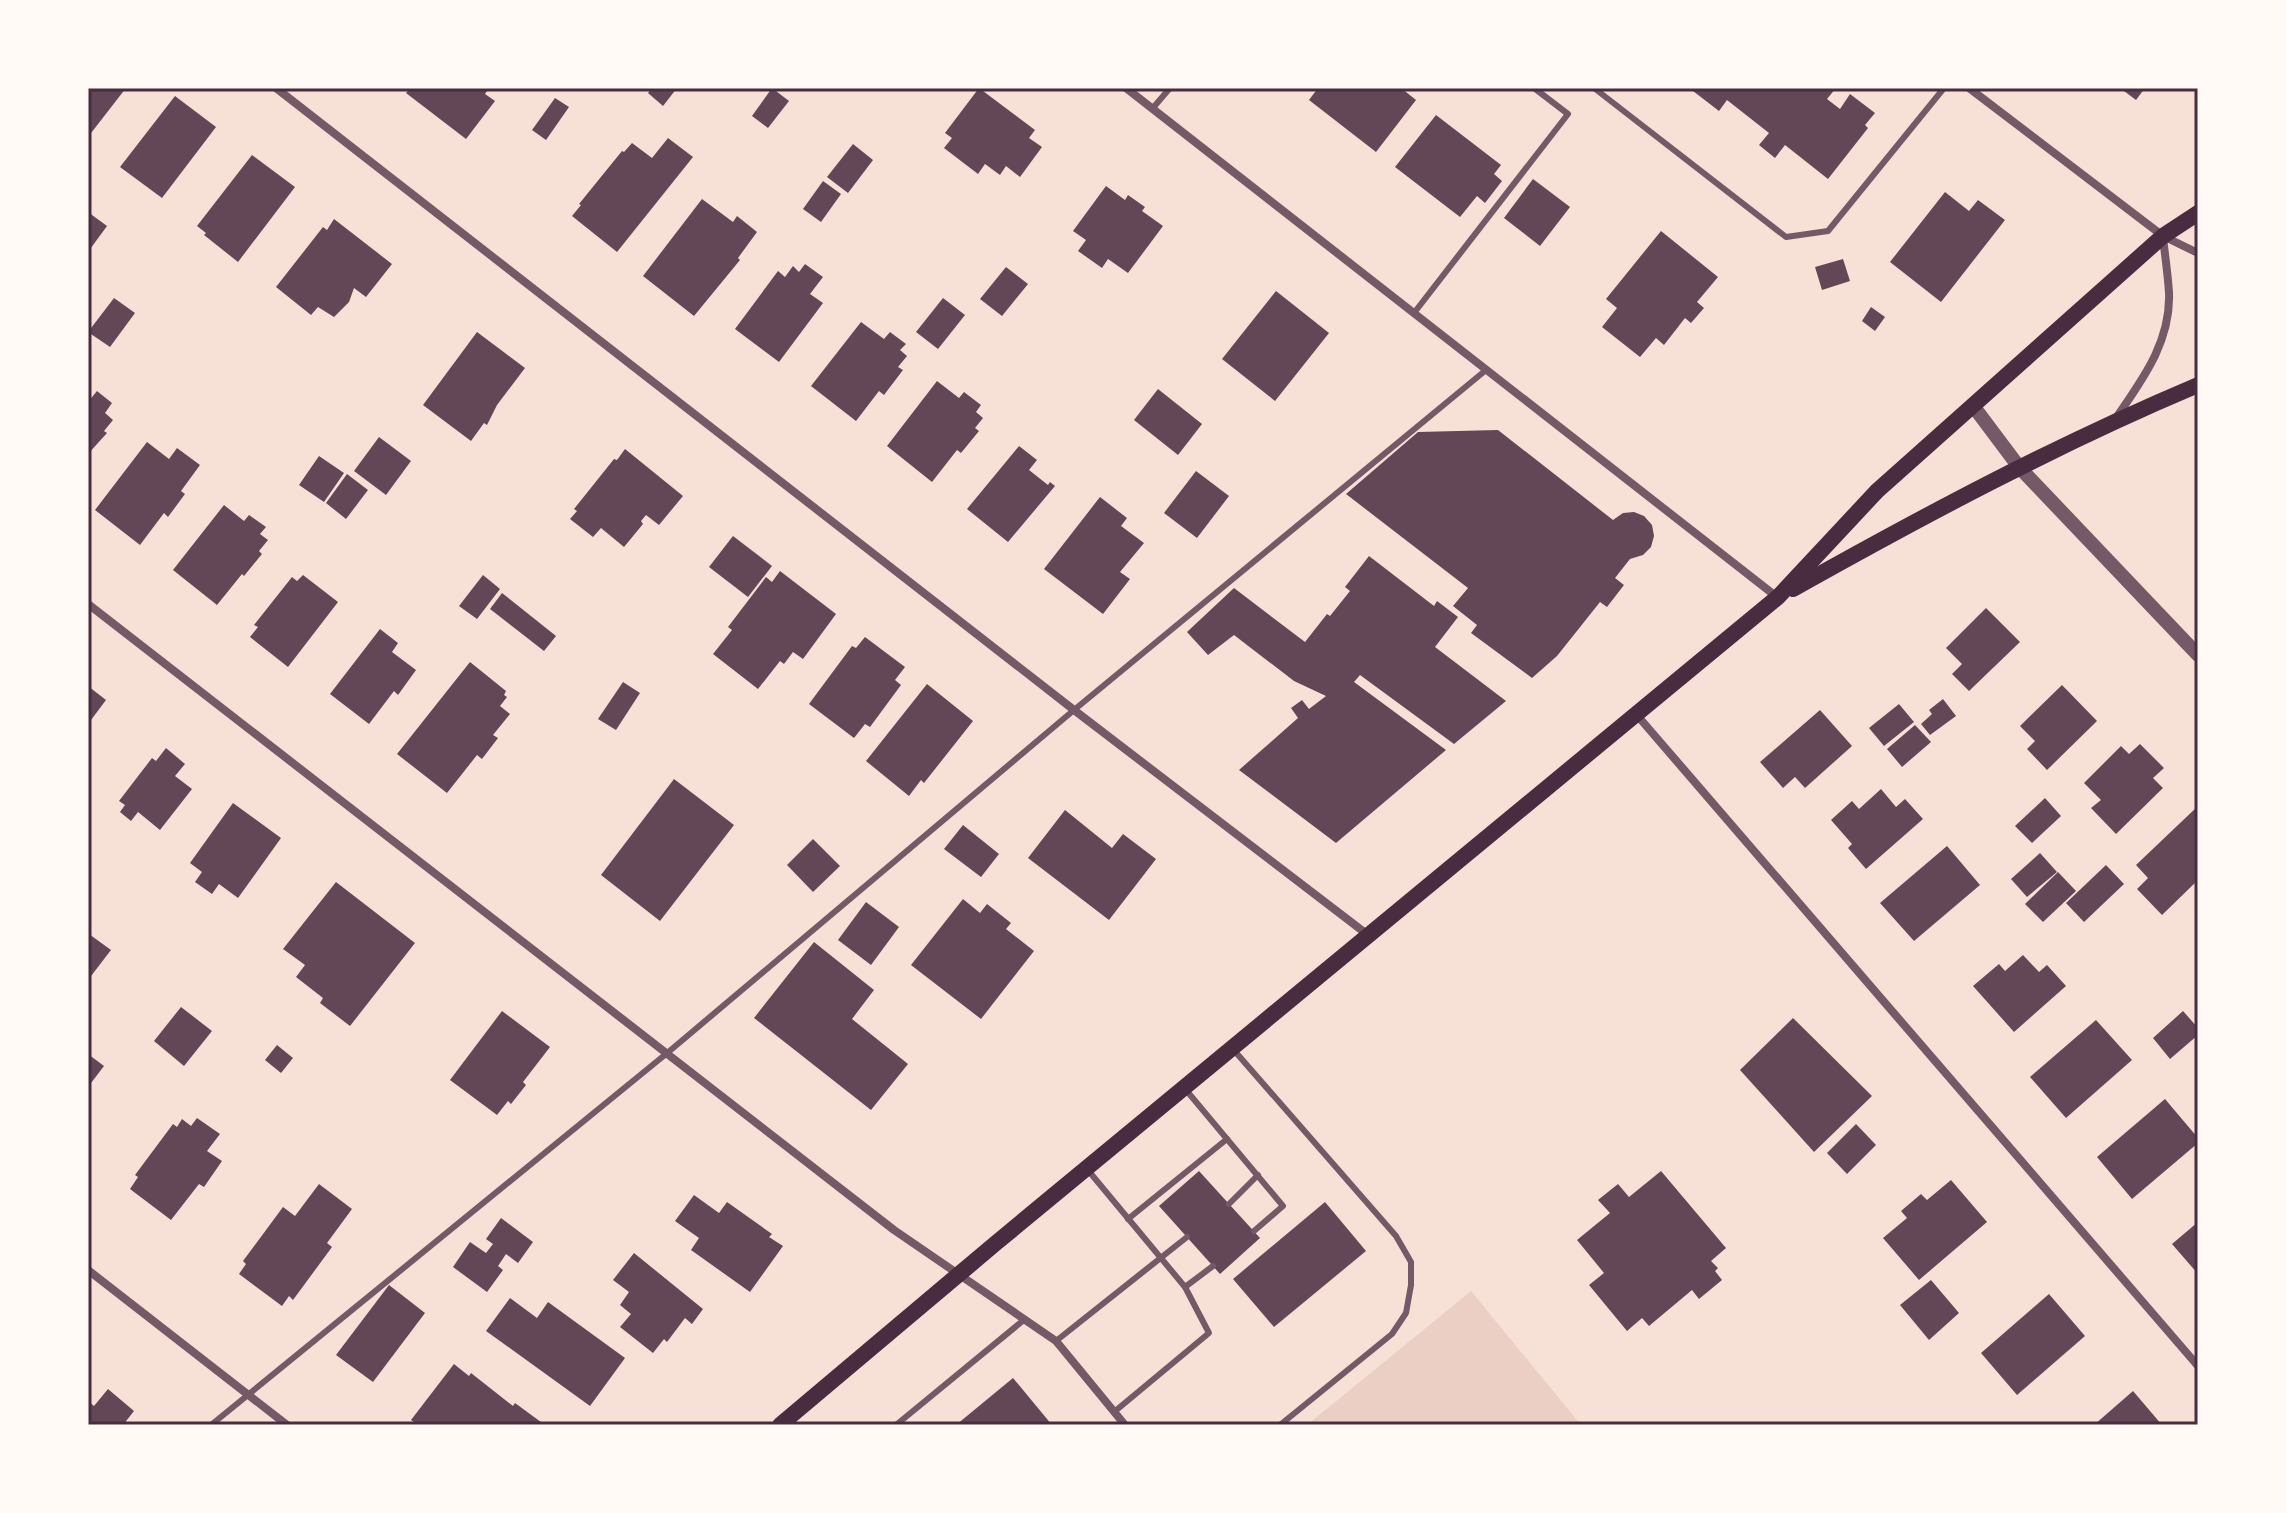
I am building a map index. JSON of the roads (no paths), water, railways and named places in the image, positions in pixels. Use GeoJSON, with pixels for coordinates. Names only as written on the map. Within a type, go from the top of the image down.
{"type":"FeatureCollection","features":[{"type":"Feature","properties":{"kind":"main road"},"geometry":{"type":"LineString","coordinates":[[780,1425],[1778,597],[1877,491],[2163,236],[2198,213]]}},
{"type":"Feature","properties":{"kind":"main road"},"geometry":{"type":"LineString","coordinates":[[1778,597],[2019,467],[2115,420],[2198,385]]}},
{"type":"Feature","properties":{"kind":"street"},"geometry":{"type":"LineString","coordinates":[[276,88],[1368,936]]}},
{"type":"Feature","properties":{"kind":"street"},"geometry":{"type":"LineString","coordinates":[[1126,88],[1778,597]]}},
{"type":"Feature","properties":{"kind":"street"},"geometry":{"type":"LineString","coordinates":[[1973,89],[2163,236],[2198,253]]}},
{"type":"Feature","properties":{"kind":"street"},"geometry":{"type":"LineString","coordinates":[[2115,420],[2152,363],[2165,331],[2169,296],[2163,236]]}},
{"type":"Feature","properties":{"kind":"street"},"geometry":{"type":"LineString","coordinates":[[1974,407],[2019,467],[2198,655]]}},
{"type":"Feature","properties":{"kind":"street"},"geometry":{"type":"LineString","coordinates":[[88,604],[894,1230],[1056,1341],[1125,1425]]}},
{"type":"Feature","properties":{"kind":"street"},"geometry":{"type":"LineString","coordinates":[[1636,714],[2198,1366]]}},
{"type":"Feature","properties":{"kind":"street"},"geometry":{"type":"LineString","coordinates":[[88,1270],[287,1425]]}},
{"type":"Feature","properties":{"kind":"lane"},"geometry":{"type":"LineString","coordinates":[[1152,109],[1170,88]]}},
{"type":"Feature","properties":{"kind":"lane"},"geometry":{"type":"LineString","coordinates":[[1414,313],[1568,114],[1534,88]]}},
{"type":"Feature","properties":{"kind":"lane"},"geometry":{"type":"LineString","coordinates":[[1594,88],[1786,237],[1828,231],[1944,88]]}},
{"type":"Feature","properties":{"kind":"lane"},"geometry":{"type":"LineString","coordinates":[[211,1425],[666,1054],[1074,710],[1486,370]]}},
{"type":"Feature","properties":{"kind":"lane"},"geometry":{"type":"LineString","coordinates":[[1232,1048],[1396,1236],[1411,1262],[1406,1313],[1392,1334],[1280,1425]]}},
{"type":"Feature","properties":{"kind":"lane"},"geometry":{"type":"LineString","coordinates":[[1184,1088],[1283,1206],[1254,1231]]}},
{"type":"Feature","properties":{"kind":"lane"},"geometry":{"type":"LineString","coordinates":[[1128,1219],[1227,1139]]}},
{"type":"Feature","properties":{"kind":"lane"},"geometry":{"type":"LineString","coordinates":[[1087,1169],[1185,1287],[1209,1333],[1114,1412]]}},
{"type":"Feature","properties":{"kind":"lane"},"geometry":{"type":"LineString","coordinates":[[1229,1204],[1258,1175]]}},
{"type":"Feature","properties":{"kind":"lane"},"geometry":{"type":"LineString","coordinates":[[1056,1341],[1187,1237]]}},
{"type":"Feature","properties":{"kind":"lane"},"geometry":{"type":"LineString","coordinates":[[1185,1287],[1213,1266]]}},
{"type":"Feature","properties":{"kind":"lane"},"geometry":{"type":"LineString","coordinates":[[896,1425],[1025,1319]]}}]}
